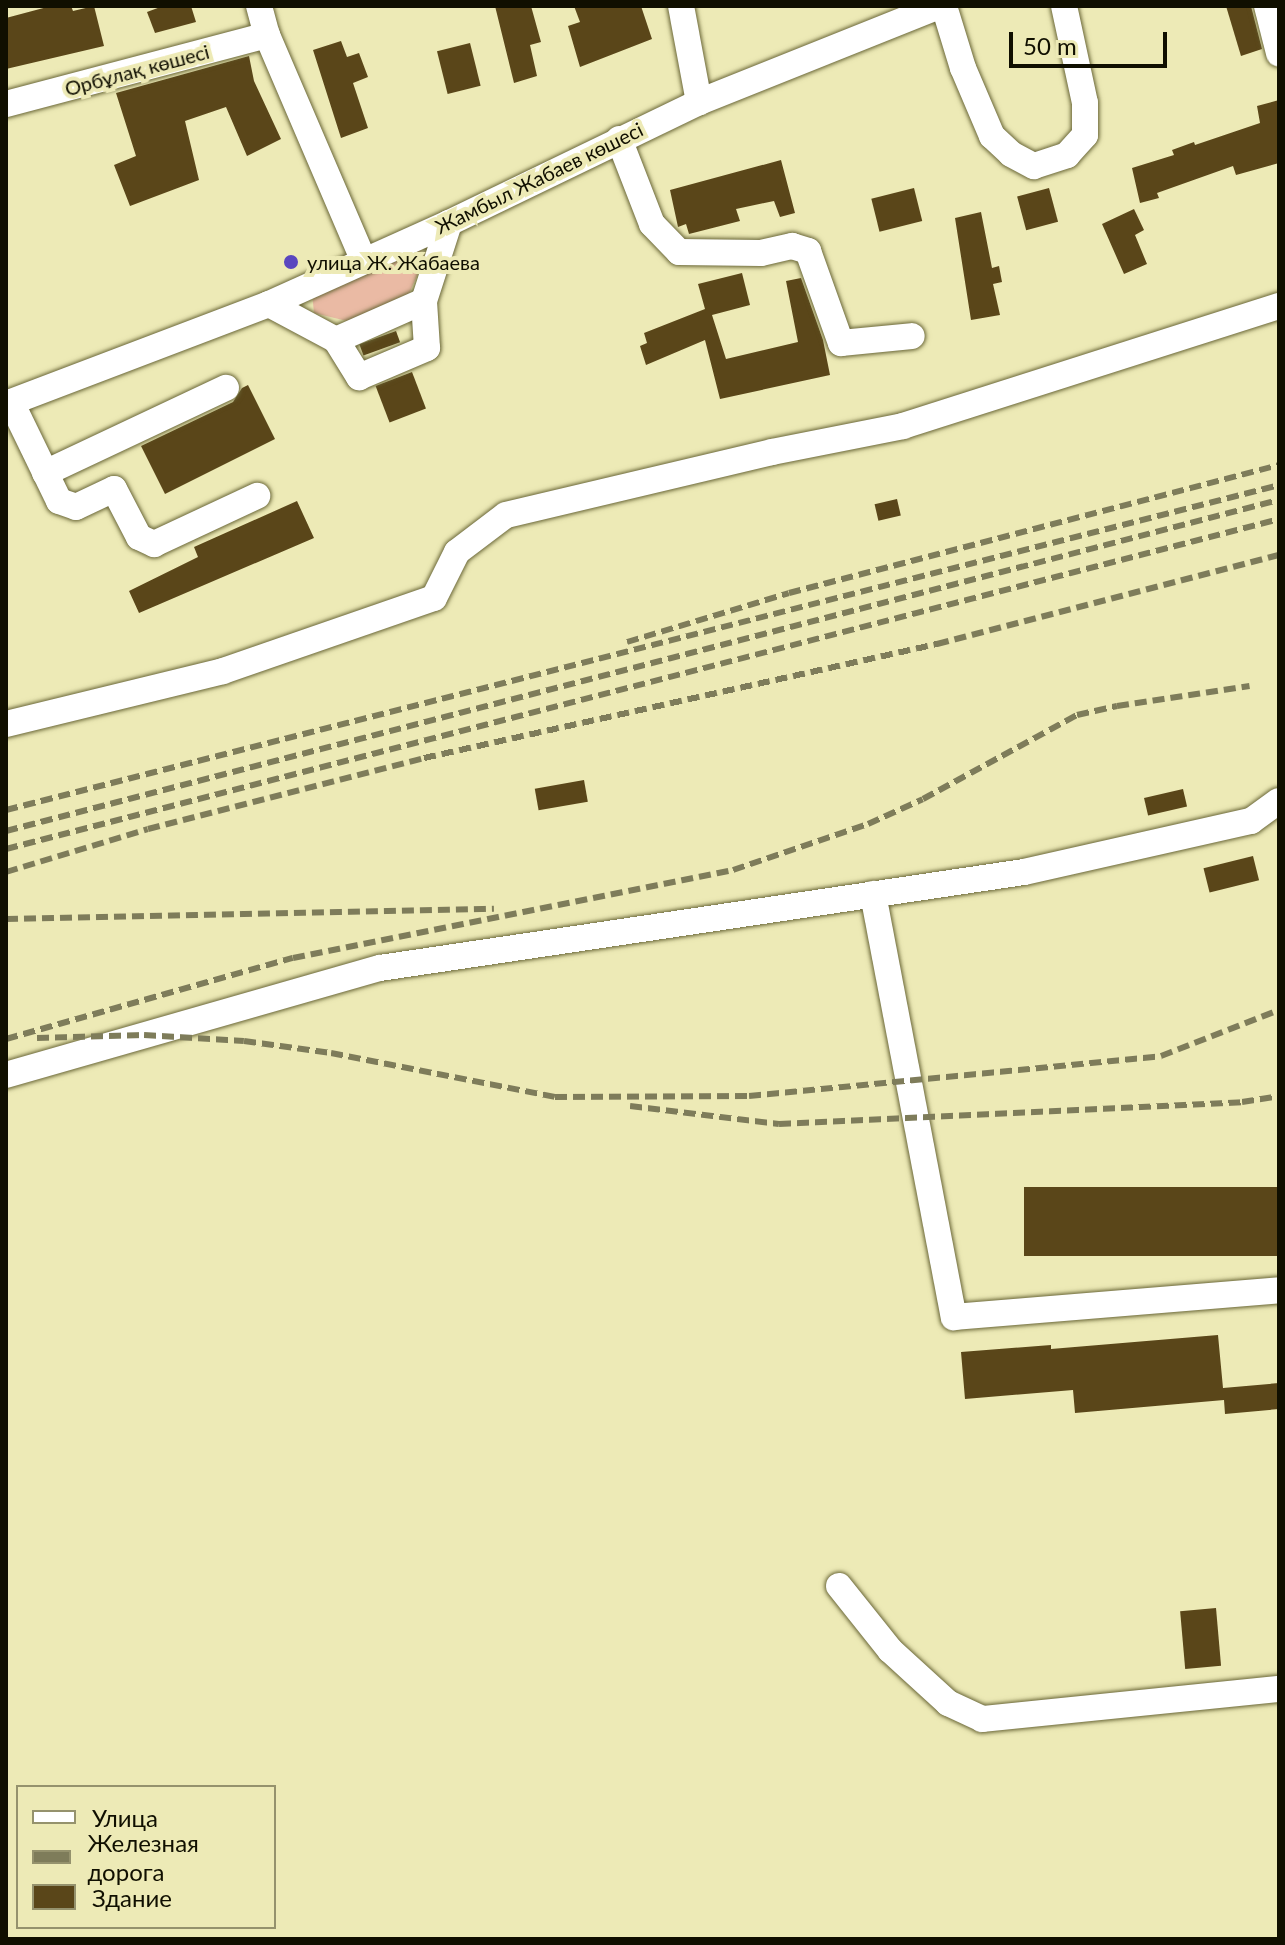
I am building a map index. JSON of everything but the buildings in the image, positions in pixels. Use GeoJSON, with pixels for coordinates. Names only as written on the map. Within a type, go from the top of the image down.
{"type":"FeatureCollection","features":[{"type":"Feature","properties":{"kind":"street"},"geometry":{"type":"LineString","coordinates":[[259,6],[267,35],[364,261]]}},
{"type":"Feature","properties":{"kind":"street"},"geometry":{"type":"LineString","coordinates":[[681,6],[699,102]]}},
{"type":"Feature","properties":{"kind":"street"},"geometry":{"type":"LineString","coordinates":[[941,6],[992,136],[1011,154],[1034,166],[1067,155],[1085,135],[1085,103],[1064,6]]}},
{"type":"Feature","properties":{"kind":"street","name":"Жамбыл Жабаев көшесі"},"geometry":{"type":"LineString","coordinates":[[9,403],[269,304],[449,223],[699,102],[941,6]]}},
{"type":"Feature","properties":{"kind":"street"},"geometry":{"type":"LineString","coordinates":[[1267,6],[1279,53]]}},
{"type":"Feature","properties":{"kind":"street","name":"Орбұлақ көшесі"},"geometry":{"type":"LineString","coordinates":[[6,104],[267,35]]}},
{"type":"Feature","properties":{"kind":"street"},"geometry":{"type":"LineString","coordinates":[[619,139],[652,224],[679,252],[761,253],[792,246],[808,251],[841,343],[912,336]]}},
{"type":"Feature","properties":{"kind":"street"},"geometry":{"type":"LineString","coordinates":[[269,304],[336,340],[359,377],[427,348],[424,301],[449,223]]}},
{"type":"Feature","properties":{"kind":"street"},"geometry":{"type":"LineString","coordinates":[[336,340],[424,301]]}},
{"type":"Feature","properties":{"kind":"street"},"geometry":{"type":"LineString","coordinates":[[6,724],[223,671],[434,598],[457,552],[506,515],[772,452],[903,426],[1279,306]]}},
{"type":"Feature","properties":{"kind":"street"},"geometry":{"type":"LineString","coordinates":[[45,473],[226,388]]}},
{"type":"Feature","properties":{"kind":"street"},"geometry":{"type":"LineString","coordinates":[[9,403],[59,501],[76,507],[114,489],[139,537],[154,544],[257,496]]}},
{"type":"Feature","properties":{"kind":"street"},"geometry":{"type":"LineString","coordinates":[[6,1075],[380,968],[1024,872],[1251,821],[1275,806]]}},
{"type":"Feature","properties":{"kind":"street"},"geometry":{"type":"LineString","coordinates":[[873,894],[954,1317],[1279,1290]]}},
{"type":"Feature","properties":{"kind":"street"},"geometry":{"type":"LineString","coordinates":[[839,1586],[890,1650],[948,1703],[982,1719],[1279,1689]]}},
{"type":"Feature","properties":{"kind":"shaded area"},"geometry":{"type":"Polygon","coordinates":[[[417,246],[425,258],[408,296],[347,321],[314,313],[312,293],[417,246]]]}},
{"type":"Feature","properties":{"kind":"railway"},"geometry":{"type":"LineString","coordinates":[[627,642],[789,593],[1279,465]]}},
{"type":"Feature","properties":{"kind":"railway"},"geometry":{"type":"LineString","coordinates":[[6,810],[1279,485]]}},
{"type":"Feature","properties":{"kind":"railway"},"geometry":{"type":"LineString","coordinates":[[6,831],[1279,500]]}},
{"type":"Feature","properties":{"kind":"railway"},"geometry":{"type":"LineString","coordinates":[[6,849],[1279,519]]}},
{"type":"Feature","properties":{"kind":"railway"},"geometry":{"type":"LineString","coordinates":[[6,872],[148,829],[424,758],[937,644],[1279,555]]}},
{"type":"Feature","properties":{"kind":"railway"},"geometry":{"type":"LineString","coordinates":[[6,1039],[293,958],[733,870],[868,824],[923,799],[1077,715],[1250,686]]}},
{"type":"Feature","properties":{"kind":"railway"},"geometry":{"type":"LineString","coordinates":[[6,919],[494,909]]}},
{"type":"Feature","properties":{"kind":"railway"},"geometry":{"type":"LineString","coordinates":[[37,1038],[144,1035],[244,1041],[331,1053],[555,1097],[749,1096],[1161,1056],[1279,1010]]}},
{"type":"Feature","properties":{"kind":"railway"},"geometry":{"type":"LineString","coordinates":[[630,1106],[779,1124],[1242,1102],[1279,1096]]}},
{"type":"Feature","properties":{"kind":"place","name":"улица Ж. Жабаева"},"geometry":{"type":"Point","coordinates":[291,262]}}]}
